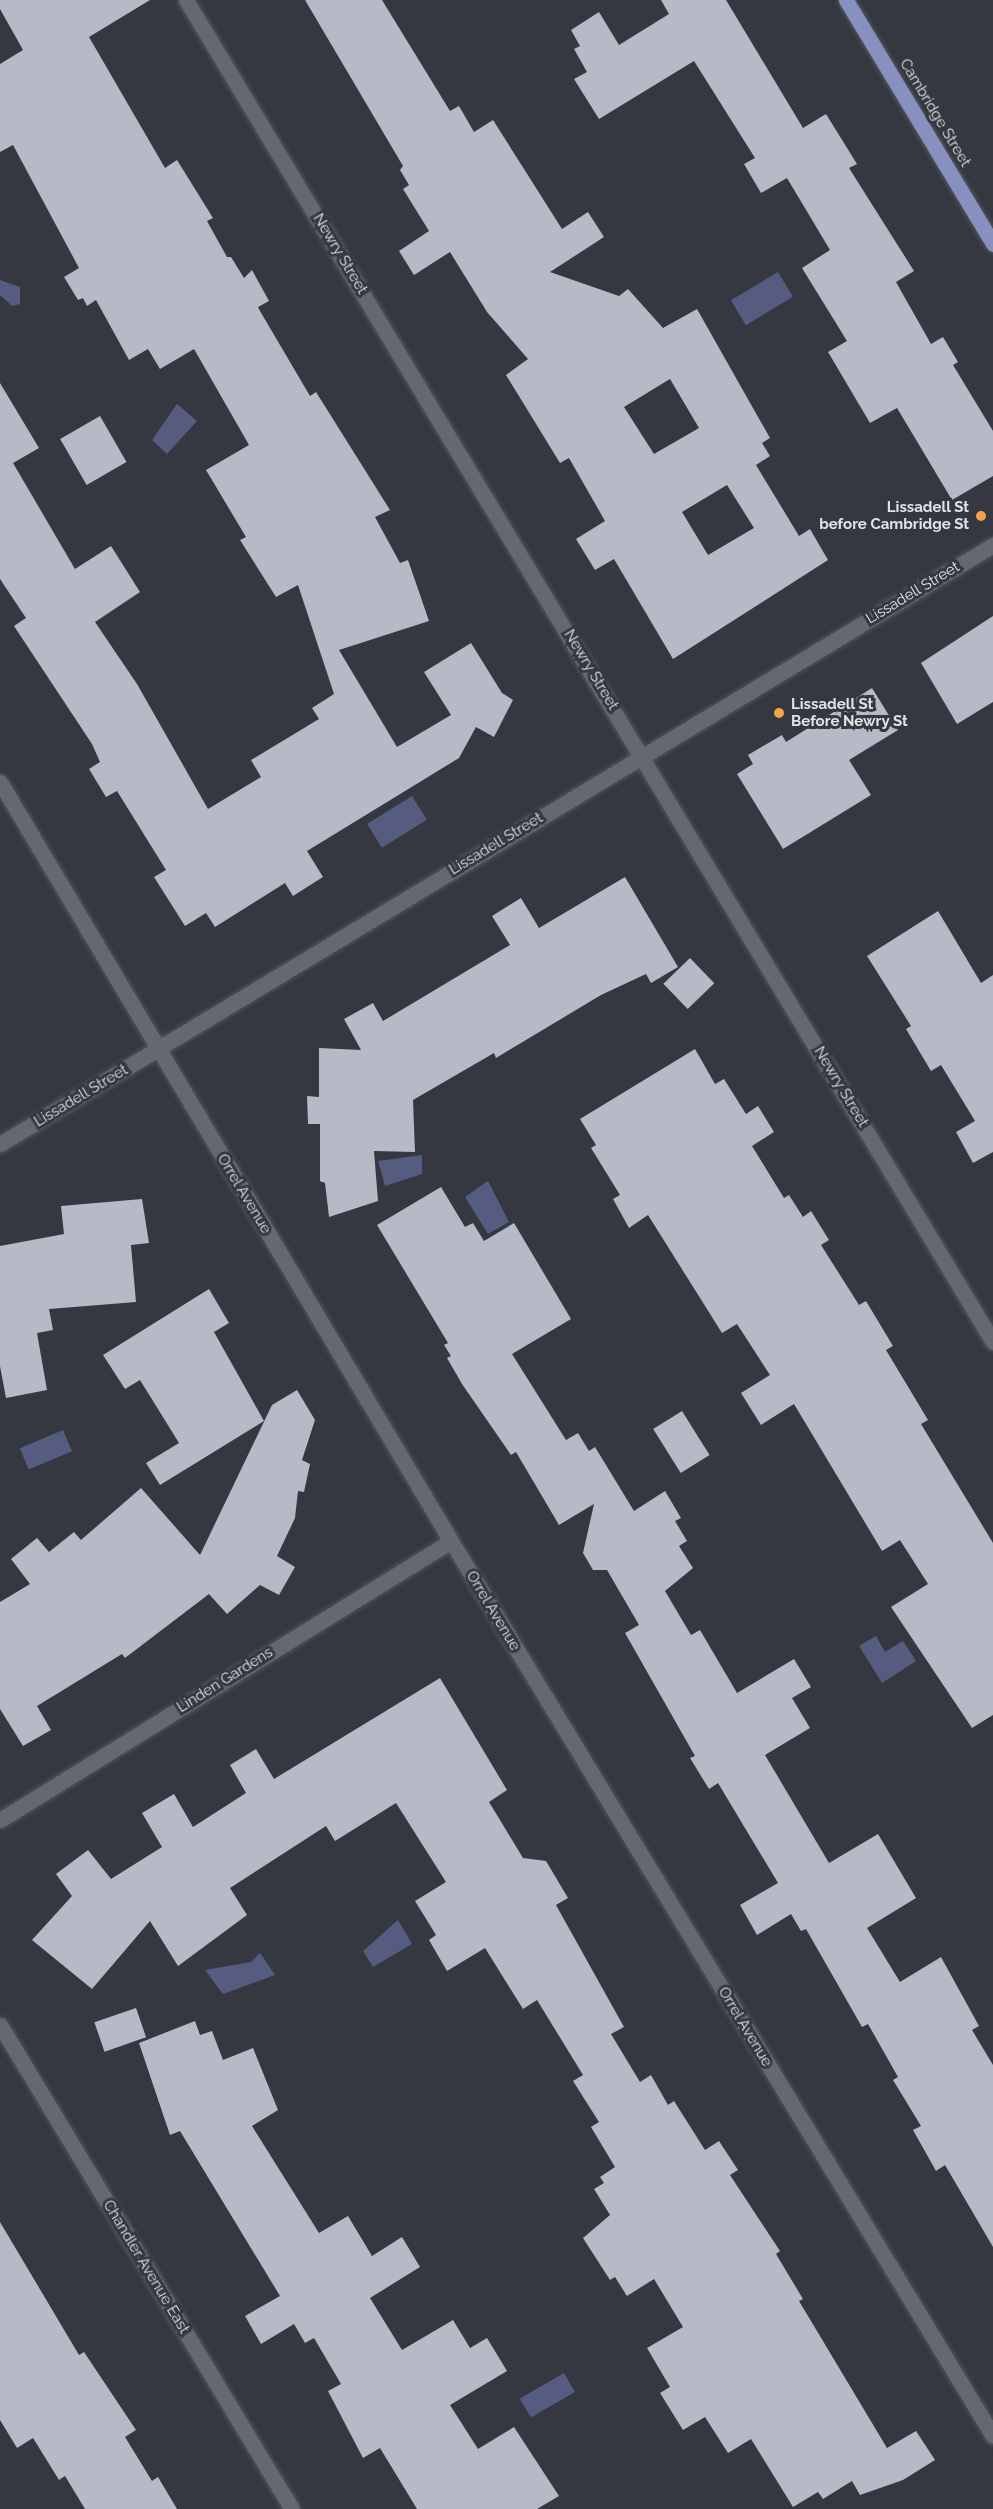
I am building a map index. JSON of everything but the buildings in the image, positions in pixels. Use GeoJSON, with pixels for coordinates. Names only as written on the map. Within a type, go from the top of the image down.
{"type":"FeatureCollection","features":[{"type":"Feature","properties":{"kind":"main road","name":"Cambridge Street"},"geometry":{"type":"LineString","coordinates":[[846,0],[993,244]]}},
{"type":"Feature","properties":{"kind":"street","name":"Newry Street"},"geometry":{"type":"LineString","coordinates":[[186,0],[643,756],[993,1342]]}},
{"type":"Feature","properties":{"kind":"street","name":"Lissadell Street"},"geometry":{"type":"LineString","coordinates":[[0,1144],[993,545]]}},
{"type":"Feature","properties":{"kind":"street","name":"Orrel Avenue"},"geometry":{"type":"LineString","coordinates":[[0,782],[451,1541],[993,2436]]}},
{"type":"Feature","properties":{"kind":"street","name":"Linden Gardens"},"geometry":{"type":"LineString","coordinates":[[0,1820],[451,1541]]}},
{"type":"Feature","properties":{"kind":"street","name":"Chandler Avenue East"},"geometry":{"type":"LineString","coordinates":[[0,2025],[292,2509]]}},
{"type":"Feature","properties":{"kind":"water"},"geometry":{"type":"Polygon","coordinates":[[[778,272],[793,297],[746,325],[731,300],[778,272]]]}},
{"type":"Feature","properties":{"kind":"water"},"geometry":{"type":"Polygon","coordinates":[[[0,280],[20,287],[20,304],[12,306],[0,295],[0,280]]]}},
{"type":"Feature","properties":{"kind":"water"},"geometry":{"type":"Polygon","coordinates":[[[177,404],[197,421],[167,454],[152,440],[177,404]]]}},
{"type":"Feature","properties":{"kind":"water"},"geometry":{"type":"Polygon","coordinates":[[[412,796],[427,820],[382,848],[367,824],[412,796]]]}},
{"type":"Feature","properties":{"kind":"water"},"geometry":{"type":"Polygon","coordinates":[[[422,1155],[422,1174],[385,1186],[378,1161],[422,1155]]]}},
{"type":"Feature","properties":{"kind":"water"},"geometry":{"type":"Polygon","coordinates":[[[488,1181],[509,1222],[488,1234],[465,1197],[488,1181]]]}},
{"type":"Feature","properties":{"kind":"water"},"geometry":{"type":"Polygon","coordinates":[[[63,1430],[72,1451],[29,1470],[20,1448],[63,1430]]]}},
{"type":"Feature","properties":{"kind":"water"},"geometry":{"type":"Polygon","coordinates":[[[876,1636],[885,1652],[903,1641],[916,1661],[882,1683],[859,1646],[876,1636]]]}},
{"type":"Feature","properties":{"kind":"water"},"geometry":{"type":"Polygon","coordinates":[[[398,1920],[412,1944],[373,1967],[363,1951],[398,1920]]]}},
{"type":"Feature","properties":{"kind":"water"},"geometry":{"type":"Polygon","coordinates":[[[260,1953],[275,1975],[223,1994],[205,1970],[251,1962],[260,1953]]]}},
{"type":"Feature","properties":{"kind":"water"},"geometry":{"type":"Polygon","coordinates":[[[564,2373],[575,2392],[531,2418],[520,2398],[564,2373]]]}},
{"type":"Feature","properties":{"kind":"place","name":"Lissadell St before Cambridge St"},"geometry":{"type":"Point","coordinates":[981,516]}},
{"type":"Feature","properties":{"kind":"place","name":"Lissadell St Before Newry St"},"geometry":{"type":"Point","coordinates":[779,713]}}]}
